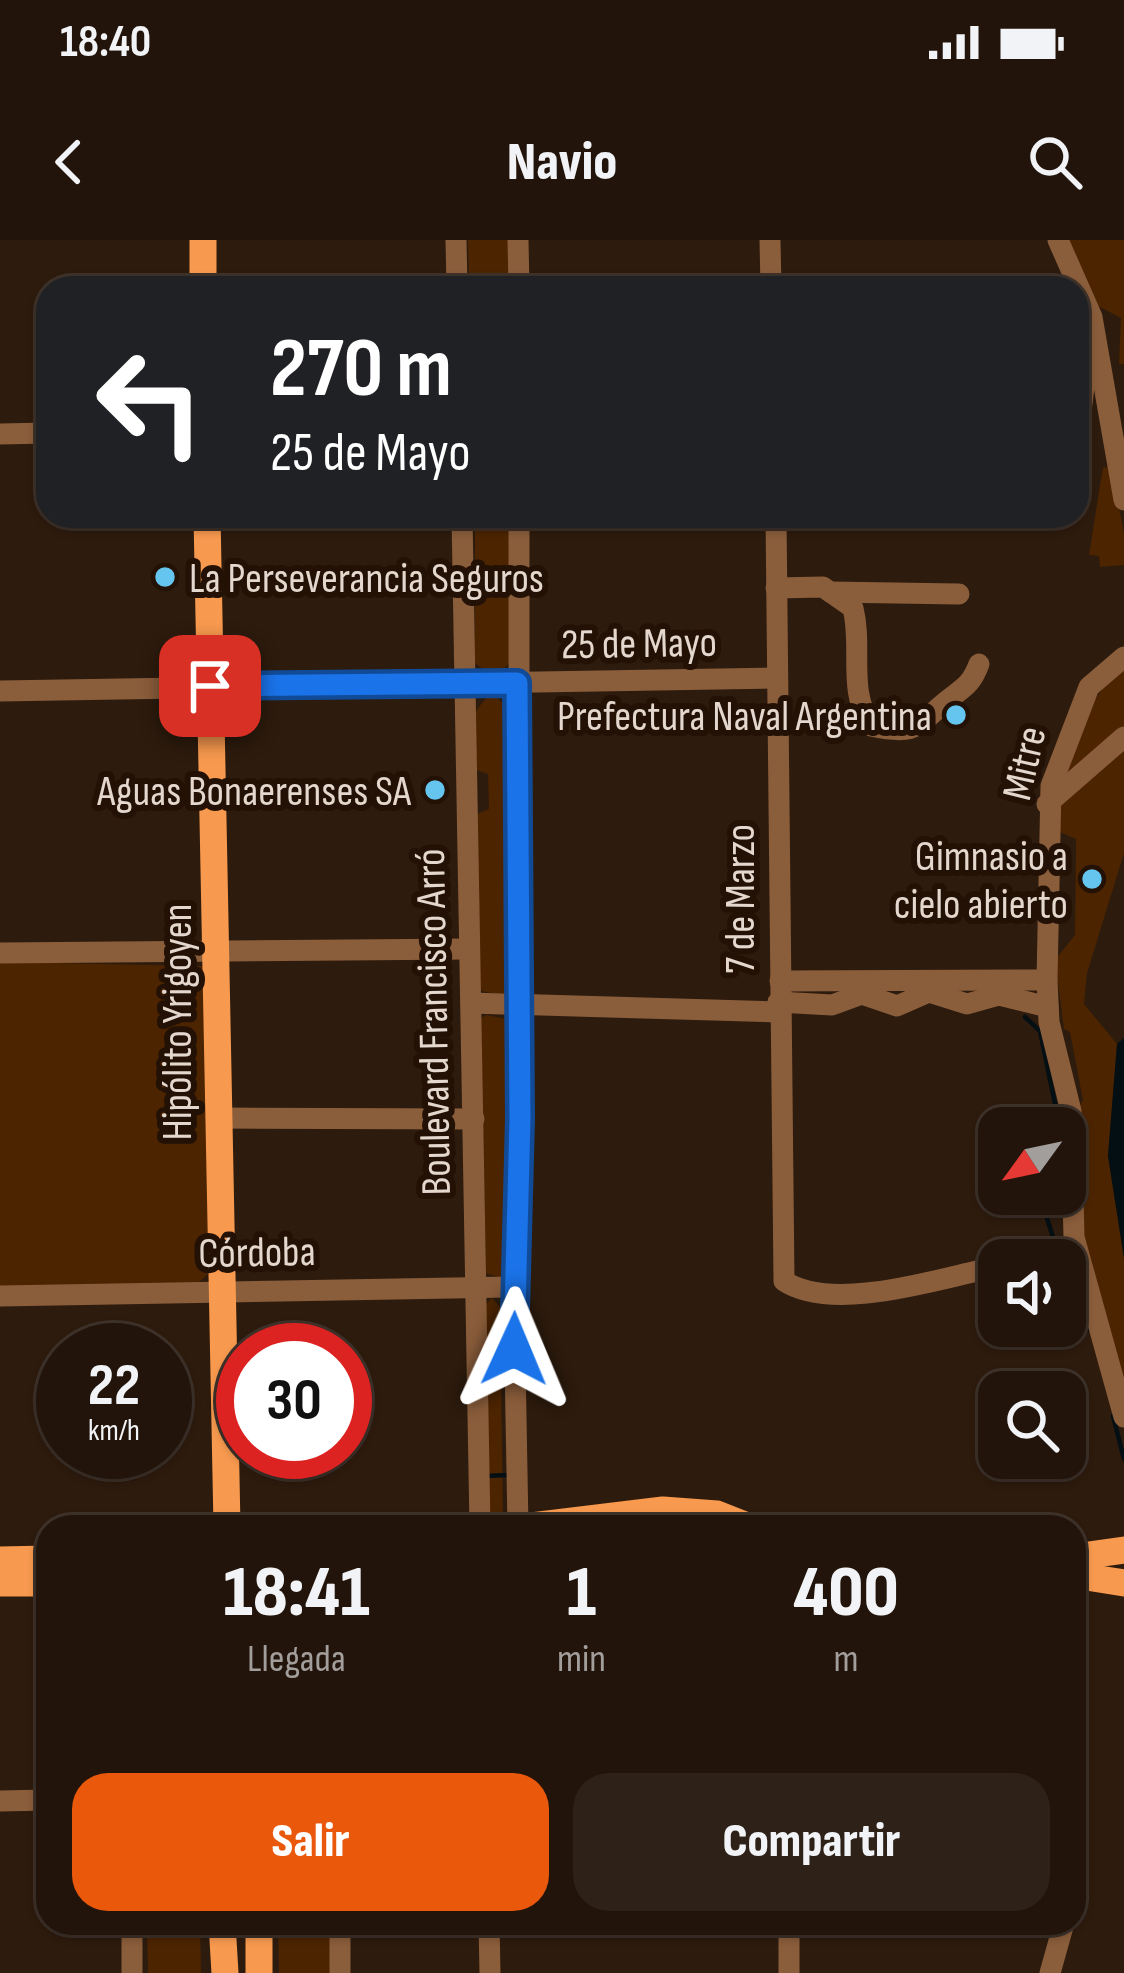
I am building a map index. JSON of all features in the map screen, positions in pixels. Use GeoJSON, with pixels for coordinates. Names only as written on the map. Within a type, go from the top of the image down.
{"type":"FeatureCollection","features":[{"type":"Feature","properties":{"kind":"main road"},"geometry":{"type":"LineString","coordinates":[[202,240],[203,276]]}},
{"type":"Feature","properties":{"kind":"main road","name":"Hipólito Yrigoyen"},"geometry":{"type":"LineString","coordinates":[[208,528],[227,1515]]}},
{"type":"Feature","properties":{"kind":"main road"},"geometry":{"type":"LineString","coordinates":[[620,1515],[662,1510],[720,1515]]}},
{"type":"Feature","properties":{"kind":"main road"},"geometry":{"type":"LineString","coordinates":[[1086,1555],[1124,1550]]}},
{"type":"Feature","properties":{"kind":"main road"},"geometry":{"type":"LineString","coordinates":[[0,1559],[36,1558]]}},
{"type":"Feature","properties":{"kind":"main road"},"geometry":{"type":"LineString","coordinates":[[1086,1577],[1124,1583]]}},
{"type":"Feature","properties":{"kind":"main road"},"geometry":{"type":"LineString","coordinates":[[0,1583],[36,1583]]}},
{"type":"Feature","properties":{"kind":"main road"},"geometry":{"type":"LineString","coordinates":[[223,1935],[225,1973]]}},
{"type":"Feature","properties":{"kind":"main road"},"geometry":{"type":"LineString","coordinates":[[259,1935],[260,1973]]}},
{"type":"Feature","properties":{"kind":"street"},"geometry":{"type":"LineString","coordinates":[[456,240],[457,276]]}},
{"type":"Feature","properties":{"kind":"street"},"geometry":{"type":"LineString","coordinates":[[518,240],[518,276]]}},
{"type":"Feature","properties":{"kind":"street"},"geometry":{"type":"LineString","coordinates":[[770,240],[771,276]]}},
{"type":"Feature","properties":{"kind":"street"},"geometry":{"type":"LineString","coordinates":[[1058,240],[1074,276]]}},
{"type":"Feature","properties":{"kind":"street"},"geometry":{"type":"LineString","coordinates":[[1089,310],[1124,500]]}},
{"type":"Feature","properties":{"kind":"street"},"geometry":{"type":"LineString","coordinates":[[1089,342],[1092,317]]}},
{"type":"Feature","properties":{"kind":"street"},"geometry":{"type":"LineString","coordinates":[[0,434],[36,433]]}},
{"type":"Feature","properties":{"kind":"street","name":"Boulevard Francisco Arró"},"geometry":{"type":"LineString","coordinates":[[462,528],[480,1515]]}},
{"type":"Feature","properties":{"kind":"street","name":"Boulevard Francisco Arró"},"geometry":{"type":"LineString","coordinates":[[519,528],[520,1515]]}},
{"type":"Feature","properties":{"kind":"street","name":"7 de Marzo"},"geometry":{"type":"LineString","coordinates":[[776,528],[784,1282],[805,1295],[904,1288],[976,1271]]}},
{"type":"Feature","properties":{"kind":"street"},"geometry":{"type":"LineString","coordinates":[[776,588],[823,587],[853,608],[859,633],[857,704],[871,726],[894,731],[926,724],[946,701],[971,685],[979,664]]}},
{"type":"Feature","properties":{"kind":"street"},"geometry":{"type":"LineString","coordinates":[[830,592],[958,594]]}},
{"type":"Feature","properties":{"kind":"street","name":"Mitre"},"geometry":{"type":"LineString","coordinates":[[1124,657],[1099,675],[1082,699],[1047,804],[1048,1007],[1070,1112],[1074,1237],[1124,1417]]}},
{"type":"Feature","properties":{"kind":"street","name":"25 de Mayo"},"geometry":{"type":"LineString","coordinates":[[0,691],[776,679]]}},
{"type":"Feature","properties":{"kind":"street"},"geometry":{"type":"LineString","coordinates":[[1047,804],[1124,737]]}},
{"type":"Feature","properties":{"kind":"street"},"geometry":{"type":"LineString","coordinates":[[0,953],[468,949]]}},
{"type":"Feature","properties":{"kind":"street"},"geometry":{"type":"LineString","coordinates":[[471,1003],[779,998],[1047,980]]}},
{"type":"Feature","properties":{"kind":"street"},"geometry":{"type":"LineString","coordinates":[[779,998],[832,1005],[862,994],[897,1006],[929,992],[967,1004],[999,995],[1048,1007]]}},
{"type":"Feature","properties":{"kind":"street"},"geometry":{"type":"LineString","coordinates":[[218,1118],[474,1119]]}},
{"type":"Feature","properties":{"kind":"street","name":"Córdoba"},"geometry":{"type":"LineString","coordinates":[[0,1296],[516,1287]]}},
{"type":"Feature","properties":{"kind":"street"},"geometry":{"type":"LineString","coordinates":[[0,1801],[36,1800]]}},
{"type":"Feature","properties":{"kind":"street"},"geometry":{"type":"LineString","coordinates":[[132,1935],[132,1973]]}},
{"type":"Feature","properties":{"kind":"street"},"geometry":{"type":"LineString","coordinates":[[340,1935],[340,1973]]}},
{"type":"Feature","properties":{"kind":"street"},"geometry":{"type":"LineString","coordinates":[[489,1935],[490,1973]]}},
{"type":"Feature","properties":{"kind":"street"},"geometry":{"type":"LineString","coordinates":[[789,1935],[790,1973]]}},
{"type":"Feature","properties":{"kind":"street"},"geometry":{"type":"LineString","coordinates":[[1050,1973],[1061,1935]]}},
{"type":"Feature","properties":{"kind":"shaded area"},"geometry":{"type":"Polygon","coordinates":[[[468,240],[510,240],[510,276],[469,276],[468,240]]]}},
{"type":"Feature","properties":{"kind":"shaded area"},"geometry":{"type":"Polygon","coordinates":[[[1066,240],[1124,240],[1124,364],[1119,364],[1121,318],[1098,306],[1089,276],[1083,276],[1066,240]]]}},
{"type":"Feature","properties":{"kind":"shaded area"},"geometry":{"type":"Polygon","coordinates":[[[1103,467],[1111,468],[1124,533],[1124,565],[1100,567],[1099,556],[1089,555],[1103,467]]]}},
{"type":"Feature","properties":{"kind":"shaded area"},"geometry":{"type":"Polygon","coordinates":[[[475,528],[510,528],[510,662],[500,673],[489,674],[475,663],[475,528]]]}},
{"type":"Feature","properties":{"kind":"shaded area"},"geometry":{"type":"Polygon","coordinates":[[[1124,665],[1124,853],[1087,973],[1084,1004],[1117,1044],[1108,1156],[1124,1258],[1124,1389],[1081,1233],[1081,1215],[1086,1215],[1086,1107],[1079,1107],[1083,1100],[1070,1032],[1064,1029],[1055,960],[1075,935],[1076,839],[1055,830],[1060,788],[1074,741],[1110,679],[1124,665]]]}},
{"type":"Feature","properties":{"kind":"shaded area"},"geometry":{"type":"Polygon","coordinates":[[[486,698],[498,698],[509,710],[509,990],[500,995],[482,991],[478,981],[477,814],[489,809],[488,774],[476,770],[476,711],[486,698]]]}},
{"type":"Feature","properties":{"kind":"shaded area"},"geometry":{"type":"Polygon","coordinates":[[[0,962],[202,966],[208,977],[211,1271],[195,1286],[0,1291],[0,962]]]}},
{"type":"Feature","properties":{"kind":"shaded area"},"geometry":{"type":"Polygon","coordinates":[[[481,1018],[510,1020],[507,1275],[502,1278],[486,1273],[481,1018]]]}},
{"type":"Feature","properties":{"kind":"shaded area"},"geometry":{"type":"Polygon","coordinates":[[[1124,1038],[1124,1258],[1108,1156],[1117,1044],[1124,1038]]]}},
{"type":"Feature","properties":{"kind":"shaded area"},"geometry":{"type":"Polygon","coordinates":[[[492,1298],[500,1307],[503,1515],[490,1515],[483,1307],[492,1298]]]}},
{"type":"Feature","properties":{"kind":"shaded area"},"geometry":{"type":"Polygon","coordinates":[[[147,1935],[200,1935],[201,1973],[148,1973],[147,1935]]]}},
{"type":"Feature","properties":{"kind":"shaded area"},"geometry":{"type":"Polygon","coordinates":[[[278,1935],[330,1935],[331,1973],[279,1973],[278,1935]]]}},
{"type":"Feature","properties":{"kind":"waterway"},"geometry":{"type":"LineString","coordinates":[[1025,1017],[1040,1031],[1056,1107]]}},
{"type":"Feature","properties":{"kind":"waterway"},"geometry":{"type":"LineString","coordinates":[[1049,1215],[1054,1239]]}},
{"type":"Feature","properties":{"kind":"waterway"},"geometry":{"type":"LineString","coordinates":[[1086,1327],[1090,1330]]}},
{"type":"Feature","properties":{"kind":"waterway"},"geometry":{"type":"LineString","coordinates":[[1113,1416],[1124,1459]]}},
{"type":"Feature","properties":{"kind":"waterway"},"geometry":{"type":"LineString","coordinates":[[484,1476],[509,1475]]}},
{"type":"Feature","properties":{"kind":"place","name":"La Perseverancia Seguros"},"geometry":{"type":"Point","coordinates":[165,577]}},
{"type":"Feature","properties":{"kind":"place","name":"Prefectura Naval Argentina"},"geometry":{"type":"Point","coordinates":[956,715]}},
{"type":"Feature","properties":{"kind":"place","name":"Aguas Bonaerenses SA"},"geometry":{"type":"Point","coordinates":[435,790]}},
{"type":"Feature","properties":{"kind":"place","name":"Gimnasio a cielo abierto"},"geometry":{"type":"Point","coordinates":[1092,879]}},
{"type":"Feature","properties":{"kind":"route"},"geometry":{"type":"LineString","coordinates":[[210,686],[517,683],[520,1119],[514,1349]]}}]}
